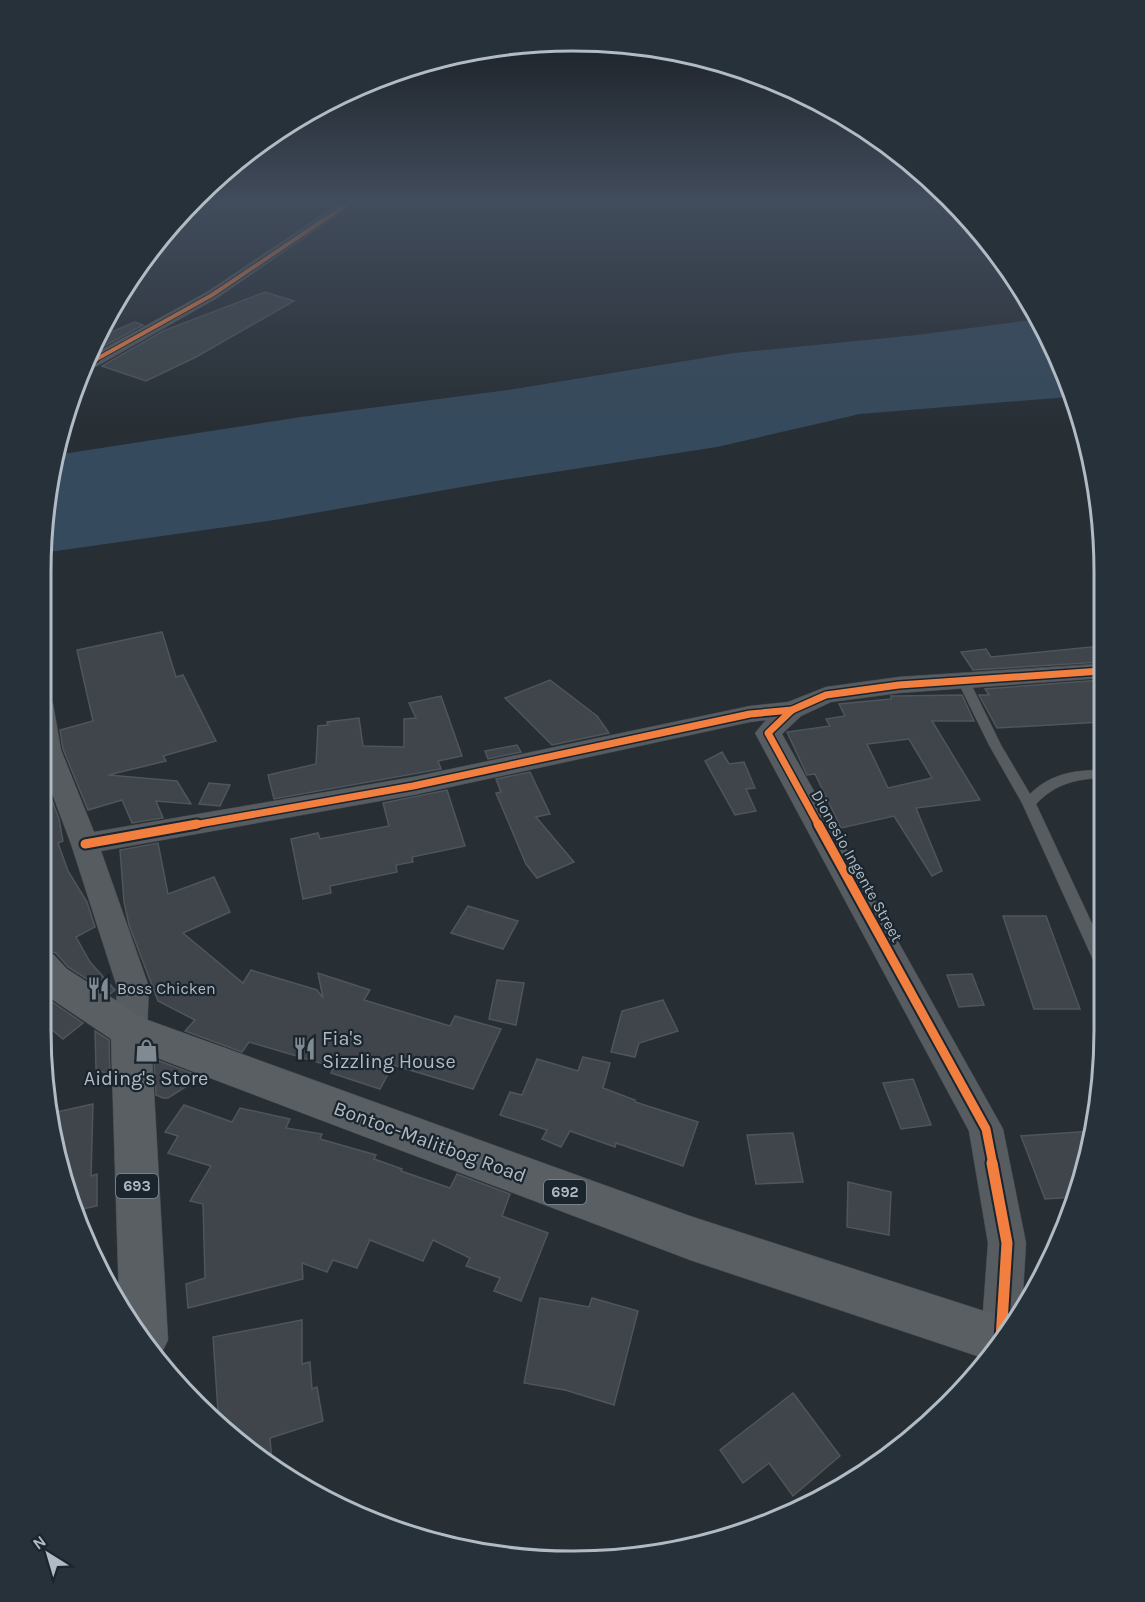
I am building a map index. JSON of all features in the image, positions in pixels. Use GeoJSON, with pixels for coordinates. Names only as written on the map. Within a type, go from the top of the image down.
{"type":"FeatureCollection","features":[{"type":"Feature","properties":{"kind":"main road","name":"692"},"geometry":{"type":"LineString","coordinates":[[51,981],[131,1031]]}},
{"type":"Feature","properties":{"kind":"main road","name":"Bontoc-Malitbog Road"},"geometry":{"type":"LineString","coordinates":[[131,1031],[690,1238],[994,1336]]}},
{"type":"Feature","properties":{"kind":"main road","name":"693"},"geometry":{"type":"LineString","coordinates":[[131,1031],[143,1325]]}},
{"type":"Feature","properties":{"kind":"street"},"geometry":{"type":"LineString","coordinates":[[98,358],[212,295],[238,278]]}},
{"type":"Feature","properties":{"kind":"street","name":"Dionesio Ingente Street"},"geometry":{"type":"LineString","coordinates":[[1003,1323],[1007,1243],[986,1129],[768,734],[792,710],[826,695],[898,685],[1094,671]]}},
{"type":"Feature","properties":{"kind":"street"},"geometry":{"type":"LineString","coordinates":[[85,844],[413,786],[750,714],[792,710]]}},
{"type":"Feature","properties":{"kind":"street"},"geometry":{"type":"LineString","coordinates":[[51,758],[85,844],[133,987],[131,1031]]}},
{"type":"Feature","properties":{"kind":"lane"},"geometry":{"type":"LineString","coordinates":[[963,680],[995,745],[1029,803],[1094,944]]}},
{"type":"Feature","properties":{"kind":"lane"},"geometry":{"type":"LineString","coordinates":[[1029,803],[1043,788],[1064,777],[1094,775]]}},
{"type":"Feature","properties":{"kind":"water"},"geometry":{"type":"Polygon","coordinates":[[[1028,320],[1063,397],[860,414],[717,447],[496,481],[275,520],[52,552],[55,504],[65,454],[301,417],[508,390],[734,353],[917,335],[1028,320]]]}},
{"type":"Feature","properties":{"kind":"building"},"geometry":{"type":"Polygon","coordinates":[[[265,292],[294,301],[196,357],[146,381],[102,366],[163,331],[265,292]]]}},
{"type":"Feature","properties":{"kind":"building"},"geometry":{"type":"Polygon","coordinates":[[[135,322],[143,325],[103,347],[110,332],[135,322]]]}},
{"type":"Feature","properties":{"kind":"building"},"geometry":{"type":"Polygon","coordinates":[[[162,632],[176,677],[183,675],[216,741],[163,756],[166,761],[108,775],[177,781],[191,804],[156,801],[163,818],[132,823],[122,800],[88,810],[63,749],[60,730],[93,721],[77,650],[162,632]]]}},
{"type":"Feature","properties":{"kind":"building"},"geometry":{"type":"Polygon","coordinates":[[[1094,647],[1094,662],[973,670],[961,652],[986,649],[991,657],[1094,647]]]}},
{"type":"Feature","properties":{"kind":"building"},"geometry":{"type":"Polygon","coordinates":[[[550,680],[597,716],[609,733],[552,745],[505,698],[550,680]]]}},
{"type":"Feature","properties":{"kind":"building"},"geometry":{"type":"Polygon","coordinates":[[[1094,681],[1094,722],[997,728],[979,695],[989,695],[985,689],[1094,681]]]}},
{"type":"Feature","properties":{"kind":"building"},"geometry":{"type":"Polygon","coordinates":[[[962,695],[974,721],[932,721],[980,800],[916,808],[942,871],[932,876],[894,816],[841,828],[815,774],[807,775],[787,732],[830,726],[826,719],[845,716],[839,704],[891,699],[891,696],[962,695]],[[909,739],[867,744],[888,788],[932,778],[909,739]]]}},
{"type":"Feature","properties":{"kind":"building"},"geometry":{"type":"Polygon","coordinates":[[[441,696],[462,756],[438,761],[441,769],[274,799],[268,775],[316,764],[318,726],[328,725],[327,722],[359,718],[363,746],[404,747],[404,719],[416,718],[409,703],[441,696]]]}},
{"type":"Feature","properties":{"kind":"building"},"geometry":{"type":"Polygon","coordinates":[[[517,745],[521,752],[488,759],[485,751],[517,745]]]}},
{"type":"Feature","properties":{"kind":"building"},"geometry":{"type":"Polygon","coordinates":[[[722,752],[729,764],[744,762],[755,788],[746,789],[756,811],[735,815],[705,761],[722,752]]]}},
{"type":"Feature","properties":{"kind":"building"},"geometry":{"type":"Polygon","coordinates":[[[530,772],[550,814],[536,817],[574,862],[537,878],[526,864],[496,793],[501,792],[496,779],[530,772]]]}},
{"type":"Feature","properties":{"kind":"building"},"geometry":{"type":"Polygon","coordinates":[[[209,783],[230,785],[220,806],[199,804],[209,783]]]}},
{"type":"Feature","properties":{"kind":"building"},"geometry":{"type":"Polygon","coordinates":[[[447,790],[465,846],[412,857],[413,862],[396,865],[397,872],[330,886],[331,893],[303,899],[291,839],[318,833],[320,839],[389,826],[383,803],[447,790]]]}},
{"type":"Feature","properties":{"kind":"building"},"geometry":{"type":"Polygon","coordinates":[[[51,798],[59,819],[63,841],[58,843],[68,871],[87,902],[95,927],[76,937],[90,962],[115,990],[110,994],[68,967],[56,953],[51,952],[51,798]]]}},
{"type":"Feature","properties":{"kind":"building"},"geometry":{"type":"Polygon","coordinates":[[[158,843],[168,894],[214,877],[230,912],[183,933],[243,983],[251,970],[317,990],[323,998],[318,973],[370,990],[364,1000],[450,1026],[455,1016],[501,1029],[473,1089],[393,1065],[380,1089],[331,1073],[334,1067],[249,1042],[242,1052],[185,1031],[195,1020],[158,1001],[129,925],[124,902],[120,850],[158,843]]]}},
{"type":"Feature","properties":{"kind":"building"},"geometry":{"type":"Polygon","coordinates":[[[468,906],[518,921],[503,949],[451,933],[468,906]]]}},
{"type":"Feature","properties":{"kind":"building"},"geometry":{"type":"Polygon","coordinates":[[[1003,916],[1046,916],[1080,1009],[1034,1009],[1003,916]]]}},
{"type":"Feature","properties":{"kind":"building"},"geometry":{"type":"Polygon","coordinates":[[[972,974],[984,1005],[959,1007],[947,975],[972,974]]]}},
{"type":"Feature","properties":{"kind":"building"},"geometry":{"type":"Polygon","coordinates":[[[497,980],[524,983],[516,1025],[489,1019],[497,980]]]}},
{"type":"Feature","properties":{"kind":"building"},"geometry":{"type":"Polygon","coordinates":[[[663,1000],[678,1031],[639,1043],[635,1057],[611,1052],[622,1011],[663,1000]]]}},
{"type":"Feature","properties":{"kind":"building"},"geometry":{"type":"Polygon","coordinates":[[[51,1001],[83,1023],[63,1039],[51,1029],[51,1001]]]}},
{"type":"Feature","properties":{"kind":"building"},"geometry":{"type":"Polygon","coordinates":[[[95,1031],[109,1040],[110,1075],[96,1069],[95,1031]]]}},
{"type":"Feature","properties":{"kind":"building"},"geometry":{"type":"Polygon","coordinates":[[[583,1057],[610,1063],[603,1088],[635,1100],[635,1102],[698,1122],[683,1166],[616,1143],[615,1147],[570,1131],[561,1147],[542,1139],[547,1130],[500,1115],[510,1092],[522,1095],[537,1059],[578,1071],[583,1057]]]}},
{"type":"Feature","properties":{"kind":"building"},"geometry":{"type":"Polygon","coordinates":[[[154,1059],[202,1077],[194,1079],[195,1081],[168,1098],[163,1098],[156,1095],[154,1059]]]}},
{"type":"Feature","properties":{"kind":"building"},"geometry":{"type":"Polygon","coordinates":[[[913,1079],[931,1125],[901,1129],[883,1083],[913,1079]]]}},
{"type":"Feature","properties":{"kind":"building"},"geometry":{"type":"Polygon","coordinates":[[[93,1104],[91,1176],[97,1174],[97,1206],[83,1209],[69,1164],[58,1112],[93,1104]]]}},
{"type":"Feature","properties":{"kind":"building"},"geometry":{"type":"Polygon","coordinates":[[[184,1105],[232,1122],[240,1108],[290,1119],[286,1128],[322,1134],[320,1139],[376,1155],[374,1159],[450,1188],[457,1174],[510,1194],[502,1216],[548,1233],[521,1301],[494,1291],[500,1278],[466,1266],[470,1258],[433,1240],[423,1261],[370,1240],[357,1268],[333,1260],[327,1272],[302,1263],[303,1279],[188,1308],[186,1284],[205,1278],[203,1204],[190,1201],[211,1166],[168,1153],[178,1136],[165,1132],[184,1105]]]}},
{"type":"Feature","properties":{"kind":"building"},"geometry":{"type":"Polygon","coordinates":[[[1084,1132],[1066,1198],[1045,1199],[1021,1136],[1084,1132]]]}},
{"type":"Feature","properties":{"kind":"building"},"geometry":{"type":"Polygon","coordinates":[[[793,1133],[803,1182],[756,1184],[747,1135],[793,1133]]]}},
{"type":"Feature","properties":{"kind":"building"},"geometry":{"type":"Polygon","coordinates":[[[848,1182],[891,1192],[889,1235],[847,1227],[848,1182]]]}},
{"type":"Feature","properties":{"kind":"building"},"geometry":{"type":"Polygon","coordinates":[[[540,1298],[589,1307],[592,1298],[638,1311],[614,1405],[565,1390],[524,1383],[540,1298]]]}},
{"type":"Feature","properties":{"kind":"building"},"geometry":{"type":"Polygon","coordinates":[[[302,1320],[302,1364],[310,1362],[312,1389],[317,1387],[323,1421],[270,1438],[271,1455],[255,1443],[218,1411],[213,1337],[302,1320]]]}},
{"type":"Feature","properties":{"kind":"building"},"geometry":{"type":"Polygon","coordinates":[[[793,1393],[840,1456],[793,1496],[769,1463],[743,1483],[720,1450],[793,1393]]]}},
{"type":"Feature","properties":{"kind":"cycle path"},"geometry":{"type":"LineString","coordinates":[[98,358],[212,295],[238,278]]}},
{"type":"Feature","properties":{"kind":"cycle path"},"geometry":{"type":"LineString","coordinates":[[1002,1325],[1007,1243],[986,1129],[768,733],[792,710],[826,695],[899,685],[1094,671]]}},
{"type":"Feature","properties":{"kind":"cycle path"},"geometry":{"type":"LineString","coordinates":[[85,844],[413,786],[750,714],[792,710]]}},
{"type":"Feature","properties":{"kind":"place","name":"Boss Chicken"},"geometry":{"type":"Point","coordinates":[99,988]}},
{"type":"Feature","properties":{"kind":"place","name":"Fia's Sizzling House"},"geometry":{"type":"Point","coordinates":[304,1049]}},
{"type":"Feature","properties":{"kind":"place","name":"Aiding's Store"},"geometry":{"type":"Point","coordinates":[146,1050]}}]}
